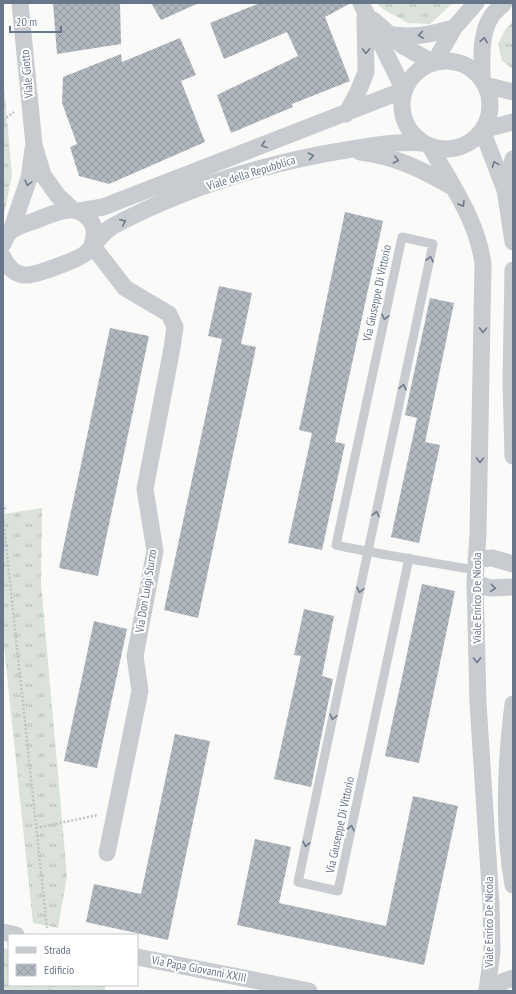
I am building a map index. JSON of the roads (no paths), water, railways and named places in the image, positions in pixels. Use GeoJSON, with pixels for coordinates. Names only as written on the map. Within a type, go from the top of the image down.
{"type":"FeatureCollection","features":[{"type":"Feature","properties":{"kind":"street","name":"Viale Giotto"},"geometry":{"type":"LineString","coordinates":[[20,3],[34,145],[43,175],[58,196],[75,210]]}},
{"type":"Feature","properties":{"kind":"street"},"geometry":{"type":"LineString","coordinates":[[434,63],[454,28],[476,3]]}},
{"type":"Feature","properties":{"kind":"street"},"geometry":{"type":"LineString","coordinates":[[504,3],[491,17],[486,29],[482,52],[483,82],[488,94],[489,108],[486,122],[482,130],[505,190],[513,242]]}},
{"type":"Feature","properties":{"kind":"street"},"geometry":{"type":"LineString","coordinates":[[363,7],[388,34],[403,46],[434,63]]}},
{"type":"Feature","properties":{"kind":"street"},"geometry":{"type":"LineString","coordinates":[[363,7],[404,90]]}},
{"type":"Feature","properties":{"kind":"street"},"geometry":{"type":"LineString","coordinates":[[346,114],[358,92],[366,72],[363,7]]}},
{"type":"Feature","properties":{"kind":"street"},"geometry":{"type":"LineString","coordinates":[[388,34],[399,36],[419,36],[454,28]]}},
{"type":"Feature","properties":{"kind":"street"},"geometry":{"type":"LineString","coordinates":[[427,144],[412,133],[405,120],[402,105],[404,90],[408,82],[419,70],[434,63],[454,62],[463,65],[483,82],[513,92]]}},
{"type":"Feature","properties":{"kind":"street","name":"Viale della Repubblica"},"geometry":{"type":"LineString","coordinates":[[7,237],[62,210],[103,207],[346,114],[404,90]]}},
{"type":"Feature","properties":{"kind":"street"},"geometry":{"type":"LineString","coordinates":[[482,130],[513,122]]}},
{"type":"Feature","properties":{"kind":"street","name":"Viale della Repubblica"},"geometry":{"type":"LineString","coordinates":[[3,257],[11,276],[37,273],[80,257],[87,252],[92,245],[111,227],[195,191],[284,162],[344,150],[404,141],[427,144],[441,148],[453,148],[464,145],[482,130]]}},
{"type":"Feature","properties":{"kind":"street","name":"Viale Enrico De Nicola"},"geometry":{"type":"LineString","coordinates":[[427,144],[474,224],[481,245],[483,264],[483,328],[475,570],[478,703],[491,904],[492,952],[487,991]]}},
{"type":"Feature","properties":{"kind":"street","name":"Viale Giotto"},"geometry":{"type":"LineString","coordinates":[[7,237],[29,178],[34,145]]}},
{"type":"Feature","properties":{"kind":"street"},"geometry":{"type":"LineString","coordinates":[[344,150],[370,153],[405,162],[453,188]]}},
{"type":"Feature","properties":{"kind":"street"},"geometry":{"type":"LineString","coordinates":[[505,190],[513,159]]}},
{"type":"Feature","properties":{"kind":"street"},"geometry":{"type":"LineString","coordinates":[[75,210],[92,221],[94,229],[92,245]]}},
{"type":"Feature","properties":{"kind":"street","name":"Via Don Luigi Sturzo"},"geometry":{"type":"LineString","coordinates":[[92,245],[126,288],[169,314],[175,327],[145,489],[155,551],[135,656],[140,691],[107,853]]}},
{"type":"Feature","properties":{"kind":"street"},"geometry":{"type":"LineString","coordinates":[[513,270],[511,382],[513,456]]}},
{"type":"Feature","properties":{"kind":"street"},"geometry":{"type":"LineString","coordinates":[[513,564],[492,558],[475,570],[489,588],[513,587]]}},
{"type":"Feature","properties":{"kind":"street","name":"Viale Enrico De Nicola"},"geometry":{"type":"LineString","coordinates":[[513,704],[507,779],[509,837],[513,885]]}},
{"type":"Feature","properties":{"kind":"street","name":"Via Papa Giovanni XXIII"},"geometry":{"type":"LineString","coordinates":[[138,957],[309,991]]}},
{"type":"Feature","properties":{"kind":"street"},"geometry":{"type":"LineString","coordinates":[[492,991],[504,981],[513,978]]}},
{"type":"Feature","properties":{"kind":"lane","name":"Via Giuseppe Di Vittorio"},"geometry":{"type":"LineString","coordinates":[[409,558],[338,891],[298,882],[368,552],[433,244],[402,237],[336,545],[368,552],[409,558],[475,570]]}}]}
